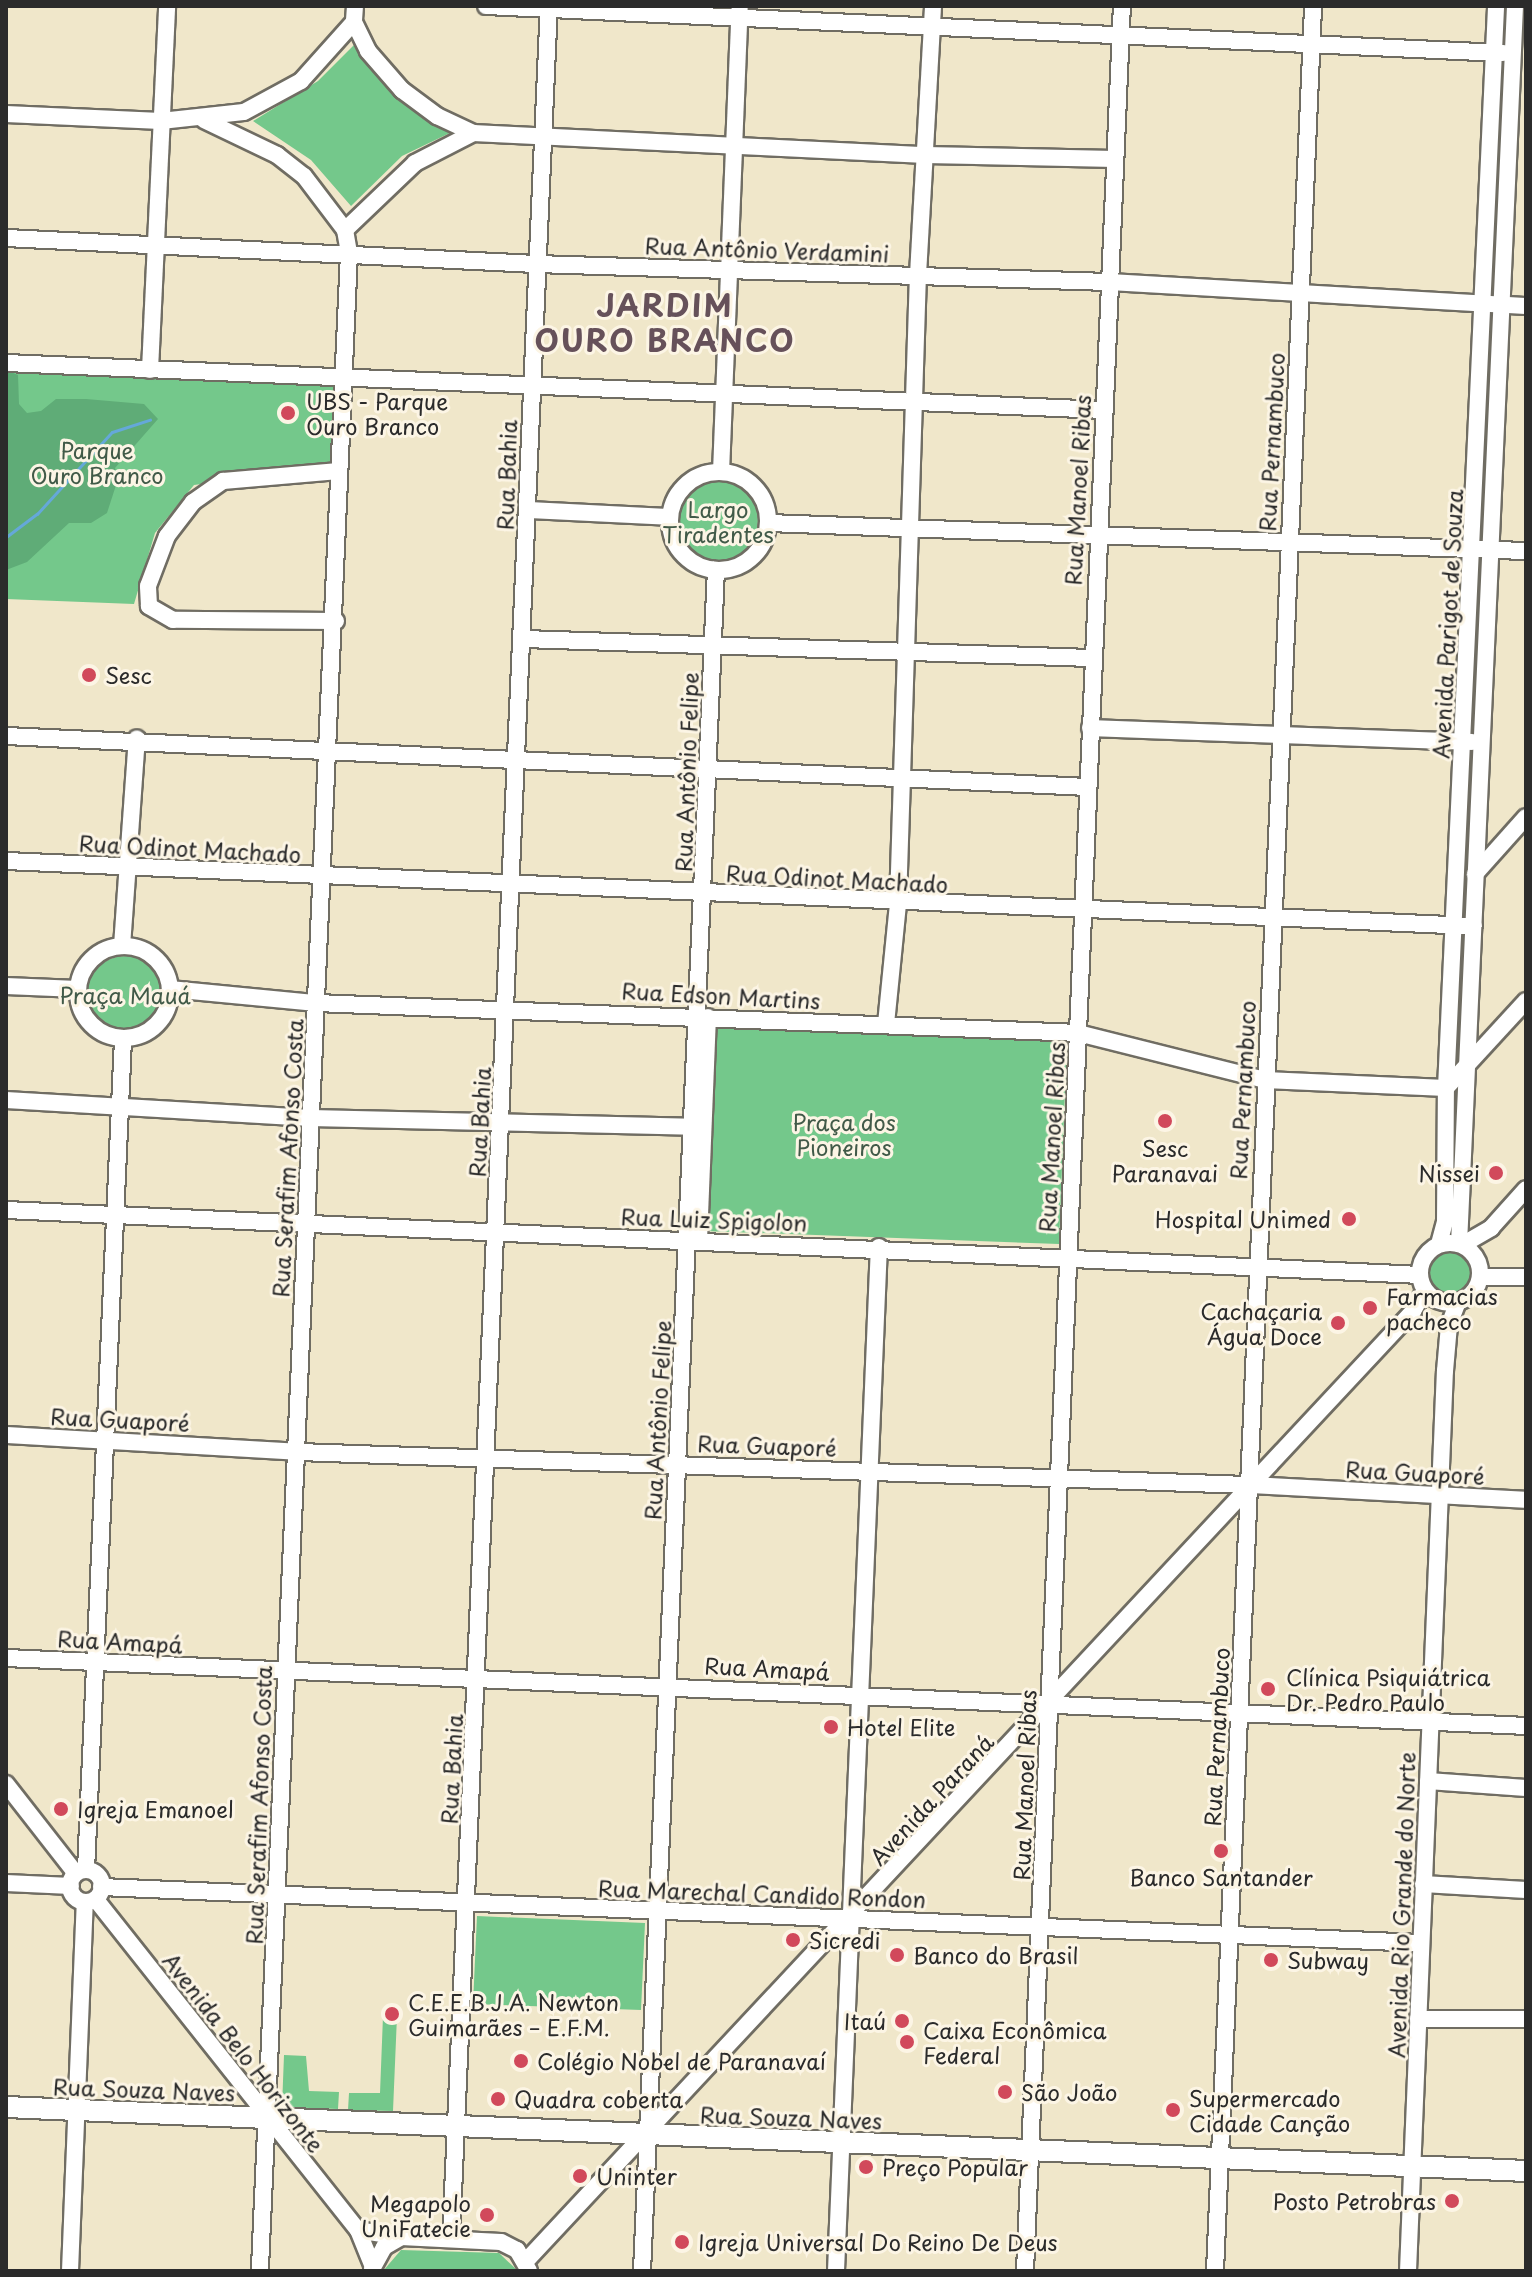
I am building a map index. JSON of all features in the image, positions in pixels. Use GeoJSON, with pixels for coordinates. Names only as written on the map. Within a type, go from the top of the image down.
{"type":"FeatureCollection","features":[{"type":"Feature","properties":{"kind":"main road","name":"Rua Souza Naves"},"geometry":{"type":"LineString","coordinates":[[6,2107],[1526,2171]]}},
{"type":"Feature","properties":{"kind":"street"},"geometry":{"type":"LineString","coordinates":[[150,370],[167,6]]}},
{"type":"Feature","properties":{"kind":"street"},"geometry":{"type":"LineString","coordinates":[[486,6],[740,13],[932,29],[1311,40],[1513,54]]}},
{"type":"Feature","properties":{"kind":"street"},"geometry":{"type":"LineString","coordinates":[[886,1024],[898,903],[918,275],[933,6]]}},
{"type":"Feature","properties":{"kind":"street","name":"Rua Manoel Ribas"},"geometry":{"type":"LineString","coordinates":[[1025,2271],[1097,533],[1122,6]]}},
{"type":"Feature","properties":{"kind":"street","name":"Rua Pernambuco"},"geometry":{"type":"LineString","coordinates":[[1215,2271],[1313,6]]}},
{"type":"Feature","properties":{"kind":"street","name":"Avenida Parigot de Souza"},"geometry":{"type":"LineString","coordinates":[[1439,1244],[1445,1222],[1446,1088],[1496,6]]}},
{"type":"Feature","properties":{"kind":"street","name":"Avenida Parigot de Souza"},"geometry":{"type":"LineString","coordinates":[[1461,1244],[1466,1072],[1502,304],[1519,77],[1513,54],[1515,6]]}},
{"type":"Feature","properties":{"kind":"street","name":"Rua Bahia"},"geometry":{"type":"LineString","coordinates":[[451,2239],[524,639],[531,386],[548,8]]}},
{"type":"Feature","properties":{"kind":"street"},"geometry":{"type":"LineString","coordinates":[[721,472],[740,13]]}},
{"type":"Feature","properties":{"kind":"street"},"geometry":{"type":"LineString","coordinates":[[6,114],[161,121],[204,120],[244,112],[301,81],[355,14]]}},
{"type":"Feature","properties":{"kind":"street"},"geometry":{"type":"LineString","coordinates":[[355,14],[368,51],[402,90],[473,133],[925,155],[1115,159]]}},
{"type":"Feature","properties":{"kind":"street"},"geometry":{"type":"LineString","coordinates":[[1493,76],[1519,77]]}},
{"type":"Feature","properties":{"kind":"street","name":"Rua Serafim Afonso Costa"},"geometry":{"type":"LineString","coordinates":[[204,120],[277,155],[304,176],[345,230],[349,253],[336,621],[305,1223],[298,1452],[260,2271]]}},
{"type":"Feature","properties":{"kind":"street"},"geometry":{"type":"LineString","coordinates":[[345,230],[415,163],[473,133]]}},
{"type":"Feature","properties":{"kind":"street","name":"Rua Antônio Verdamini"},"geometry":{"type":"LineString","coordinates":[[6,238],[536,264],[1109,282],[1526,306]]}},
{"type":"Feature","properties":{"kind":"street"},"geometry":{"type":"LineString","coordinates":[[6,363],[1103,410]]}},
{"type":"Feature","properties":{"kind":"street"},"geometry":{"type":"LineString","coordinates":[[336,621],[173,620],[160,617],[149,606],[148,586],[167,536],[193,502],[223,481],[339,471]]}},
{"type":"Feature","properties":{"kind":"street"},"geometry":{"type":"LineString","coordinates":[[721,472],[749,483],[760,494],[768,523],[757,552],[732,569],[716,570],[687,559],[677,547],[670,517],[673,502],[692,480],[721,472]]}},
{"type":"Feature","properties":{"kind":"street"},"geometry":{"type":"LineString","coordinates":[[527,510],[670,517]]}},
{"type":"Feature","properties":{"kind":"street"},"geometry":{"type":"LineString","coordinates":[[768,523],[1526,551]]}},
{"type":"Feature","properties":{"kind":"street","name":"Rua Antônio Felipe"},"geometry":{"type":"LineString","coordinates":[[642,2271],[677,1463],[693,1240],[702,1017],[702,893],[716,570]]}},
{"type":"Feature","properties":{"kind":"street"},"geometry":{"type":"LineString","coordinates":[[524,639],[1092,658]]}},
{"type":"Feature","properties":{"kind":"street"},"geometry":{"type":"LineString","coordinates":[[1090,728],[1482,742]]}},
{"type":"Feature","properties":{"kind":"street"},"geometry":{"type":"LineString","coordinates":[[6,736],[137,739],[1088,787]]}},
{"type":"Feature","properties":{"kind":"street"},"geometry":{"type":"LineString","coordinates":[[122,946],[137,739]]}},
{"type":"Feature","properties":{"kind":"street"},"geometry":{"type":"LineString","coordinates":[[1458,874],[1477,874],[1526,817]]}},
{"type":"Feature","properties":{"kind":"street","name":"Rua Odinot Machado"},"geometry":{"type":"LineString","coordinates":[[6,861],[898,903],[1474,926]]}},
{"type":"Feature","properties":{"kind":"street"},"geometry":{"type":"LineString","coordinates":[[122,946],[155,957],[170,989],[162,1018],[138,1036],[123,1038],[90,1024],[78,989],[87,964],[109,948],[122,946]]}},
{"type":"Feature","properties":{"kind":"street"},"geometry":{"type":"LineString","coordinates":[[6,986],[78,989]]}},
{"type":"Feature","properties":{"kind":"street","name":"Rua Edson Martins"},"geometry":{"type":"LineString","coordinates":[[170,989],[316,1003],[506,1007],[1078,1033],[1265,1080],[1446,1088]]}},
{"type":"Feature","properties":{"kind":"street"},"geometry":{"type":"LineString","coordinates":[[1446,1088],[1466,1072],[1526,1001]]}},
{"type":"Feature","properties":{"kind":"street","name":"Rua Antônio Felipe"},"geometry":{"type":"LineString","coordinates":[[693,1240],[692,1127],[702,1017]]}},
{"type":"Feature","properties":{"kind":"street"},"geometry":{"type":"LineString","coordinates":[[94,1897],[77,1876],[96,1662],[123,1038]]}},
{"type":"Feature","properties":{"kind":"street"},"geometry":{"type":"LineString","coordinates":[[6,1100],[310,1118],[501,1119],[692,1127]]}},
{"type":"Feature","properties":{"kind":"street"},"geometry":{"type":"LineString","coordinates":[[1491,1228],[1472,1293],[1458,1302],[1443,1302],[1423,1282],[1426,1254],[1439,1244],[1461,1244],[1491,1228],[1526,1189]]}},
{"type":"Feature","properties":{"kind":"street","name":"Rua Luiz Spigolon"},"geometry":{"type":"LineString","coordinates":[[6,1210],[1068,1256],[1423,1282]]}},
{"type":"Feature","properties":{"kind":"street"},"geometry":{"type":"LineString","coordinates":[[1461,1244],[1480,1270],[1526,1277]]}},
{"type":"Feature","properties":{"kind":"street"},"geometry":{"type":"LineString","coordinates":[[836,2271],[879,1247]]}},
{"type":"Feature","properties":{"kind":"street","name":"Avenida Paraná"},"geometry":{"type":"LineString","coordinates":[[528,2266],[647,2134],[1413,1311],[1423,1282]]}},
{"type":"Feature","properties":{"kind":"street","name":"Avenida Rio Grande do Norte"},"geometry":{"type":"LineString","coordinates":[[1408,2271],[1440,1496],[1449,1325],[1458,1302]]}},
{"type":"Feature","properties":{"kind":"street","name":"Rua Guaporé"},"geometry":{"type":"LineString","coordinates":[[6,1435],[298,1452],[487,1456],[1250,1485],[1526,1500]]}},
{"type":"Feature","properties":{"kind":"street","name":"Rua Amapá"},"geometry":{"type":"LineString","coordinates":[[6,1658],[1430,1719],[1526,1726]]}},
{"type":"Feature","properties":{"kind":"street"},"geometry":{"type":"LineString","coordinates":[[1428,1781],[1526,1788]]}},
{"type":"Feature","properties":{"kind":"street"},"geometry":{"type":"LineString","coordinates":[[6,1784],[94,1897],[76,2110],[70,2271]]}},
{"type":"Feature","properties":{"kind":"street"},"geometry":{"type":"LineString","coordinates":[[6,1883],[77,1876]]}},
{"type":"Feature","properties":{"kind":"street"},"geometry":{"type":"LineString","coordinates":[[1423,1884],[1526,1890]]}},
{"type":"Feature","properties":{"kind":"street","name":"Rua Marechal Candido Rondon"},"geometry":{"type":"LineString","coordinates":[[94,1897],[277,1894],[1421,1943]]}},
{"type":"Feature","properties":{"kind":"street","name":"Avenida Belo Horizonte"},"geometry":{"type":"LineString","coordinates":[[94,1897],[266,2118],[358,2230],[372,2269]]}},
{"type":"Feature","properties":{"kind":"street"},"geometry":{"type":"LineString","coordinates":[[1418,2019],[1526,2019]]}},
{"type":"Feature","properties":{"kind":"street"},"geometry":{"type":"LineString","coordinates":[[358,2230],[399,2237],[501,2242],[528,2266]]}},
{"type":"Feature","properties":{"kind":"street"},"geometry":{"type":"LineString","coordinates":[[372,2269],[384,2247],[399,2237]]}},
{"type":"Feature","properties":{"kind":"green space"},"geometry":{"type":"Polygon","coordinates":[[[357,42],[387,85],[454,131],[402,156],[351,206],[311,160],[253,121],[318,81],[357,42]]]}},
{"type":"Feature","properties":{"kind":"green space","name":"Parque Ouro Branco"},"geometry":{"type":"Polygon","coordinates":[[[6,365],[338,380],[334,466],[194,485],[155,533],[134,604],[6,599],[6,365]]]}},
{"type":"Feature","properties":{"kind":"green space"},"geometry":{"type":"Polygon","coordinates":[[[6,370],[18,375],[19,404],[27,413],[41,411],[56,399],[86,399],[144,404],[158,419],[115,468],[118,479],[107,513],[91,523],[69,523],[27,562],[6,570],[6,370]]]}},
{"type":"Feature","properties":{"kind":"green space","name":"Largo Tiradentes"},"geometry":{"type":"Polygon","coordinates":[[[710,481],[726,481],[747,492],[758,513],[758,529],[747,550],[726,561],[710,561],[696,555],[684,543],[678,529],[678,513],[684,499],[696,487],[710,481]]]}},
{"type":"Feature","properties":{"kind":"green space","name":"Praça Mauá"},"geometry":{"type":"Polygon","coordinates":[[[125,956],[140,959],[157,973],[164,995],[161,1010],[147,1027],[125,1034],[110,1031],[93,1017],[86,995],[89,980],[103,963],[125,956]]]}},
{"type":"Feature","properties":{"kind":"green space","name":"Praça dos Pioneiros"},"geometry":{"type":"Polygon","coordinates":[[[713,1026],[1067,1041],[1059,1244],[704,1231],[713,1026]]]}},
{"type":"Feature","properties":{"kind":"green space"},"geometry":{"type":"Polygon","coordinates":[[[1450,1250],[1466,1257],[1473,1273],[1466,1289],[1450,1296],[1434,1289],[1427,1273],[1434,1257],[1450,1250]]]}},
{"type":"Feature","properties":{"kind":"green space"},"geometry":{"type":"Polygon","coordinates":[[[477,1916],[645,1923],[641,2010],[473,2004],[477,1916]]]}},
{"type":"Feature","properties":{"kind":"green space"},"geometry":{"type":"Polygon","coordinates":[[[383,2016],[397,2016],[393,2111],[348,2110],[349,2093],[380,2093],[383,2016]]]}},
{"type":"Feature","properties":{"kind":"green space"},"geometry":{"type":"Polygon","coordinates":[[[284,2055],[306,2056],[309,2091],[339,2092],[338,2109],[282,2107],[284,2055]]]}},
{"type":"Feature","properties":{"kind":"green space"},"geometry":{"type":"Polygon","coordinates":[[[401,2250],[499,2253],[518,2271],[383,2271],[401,2250]]]}},
{"type":"Feature","properties":{"kind":"waterway"},"geometry":{"type":"LineString","coordinates":[[6,537],[37,514],[112,432],[150,420]]}},
{"type":"Feature","properties":{"kind":"place","name":"UBS - Parque Ouro Branco"},"geometry":{"type":"Point","coordinates":[288,413]}},
{"type":"Feature","properties":{"kind":"place","name":"Sesc"},"geometry":{"type":"Point","coordinates":[89,675]}},
{"type":"Feature","properties":{"kind":"place","name":"Sesc Paranavai"},"geometry":{"type":"Point","coordinates":[1165,1121]}},
{"type":"Feature","properties":{"kind":"place","name":"Nissei"},"geometry":{"type":"Point","coordinates":[1496,1173]}},
{"type":"Feature","properties":{"kind":"place","name":"Hospital Unimed"},"geometry":{"type":"Point","coordinates":[1349,1219]}},
{"type":"Feature","properties":{"kind":"place","name":"Farmacias pacheco"},"geometry":{"type":"Point","coordinates":[1370,1308]}},
{"type":"Feature","properties":{"kind":"place","name":"Cachaçaria Água Doce"},"geometry":{"type":"Point","coordinates":[1338,1323]}},
{"type":"Feature","properties":{"kind":"place","name":"Clínica Psiquiátrica Dr. Pedro Paulo"},"geometry":{"type":"Point","coordinates":[1268,1689]}},
{"type":"Feature","properties":{"kind":"place","name":"Hotel Elite"},"geometry":{"type":"Point","coordinates":[831,1727]}},
{"type":"Feature","properties":{"kind":"place","name":"Igreja Emanoel"},"geometry":{"type":"Point","coordinates":[61,1809]}},
{"type":"Feature","properties":{"kind":"place","name":"Banco Santander"},"geometry":{"type":"Point","coordinates":[1221,1851]}},
{"type":"Feature","properties":{"kind":"place","name":"Sicredi"},"geometry":{"type":"Point","coordinates":[793,1940]}},
{"type":"Feature","properties":{"kind":"place","name":"Banco do Brasil"},"geometry":{"type":"Point","coordinates":[897,1955]}},
{"type":"Feature","properties":{"kind":"place","name":"Subway"},"geometry":{"type":"Point","coordinates":[1271,1960]}},
{"type":"Feature","properties":{"kind":"place","name":"C.E.E.B.J.A. Newton Guimarães – E.F.M."},"geometry":{"type":"Point","coordinates":[392,2014]}},
{"type":"Feature","properties":{"kind":"place","name":"Itaú"},"geometry":{"type":"Point","coordinates":[902,2021]}},
{"type":"Feature","properties":{"kind":"place","name":"Caixa Econômica Federal"},"geometry":{"type":"Point","coordinates":[907,2042]}},
{"type":"Feature","properties":{"kind":"place","name":"Colégio Nobel de Paranavaí"},"geometry":{"type":"Point","coordinates":[521,2061]}},
{"type":"Feature","properties":{"kind":"place","name":"São João"},"geometry":{"type":"Point","coordinates":[1005,2092]}},
{"type":"Feature","properties":{"kind":"place","name":"Quadra coberta"},"geometry":{"type":"Point","coordinates":[498,2099]}},
{"type":"Feature","properties":{"kind":"place","name":"Supermercado Cidade Canção"},"geometry":{"type":"Point","coordinates":[1173,2110]}},
{"type":"Feature","properties":{"kind":"place","name":"Preço Popular"},"geometry":{"type":"Point","coordinates":[866,2167]}},
{"type":"Feature","properties":{"kind":"place","name":"Uninter"},"geometry":{"type":"Point","coordinates":[580,2176]}},
{"type":"Feature","properties":{"kind":"place","name":"Posto Petrobras"},"geometry":{"type":"Point","coordinates":[1452,2201]}},
{"type":"Feature","properties":{"kind":"place","name":"Megapolo UniFatecie"},"geometry":{"type":"Point","coordinates":[487,2215]}},
{"type":"Feature","properties":{"kind":"place","name":"Igreja Universal Do Reino De Deus"},"geometry":{"type":"Point","coordinates":[682,2242]}},
{"type":"Feature","properties":{"kind":"district","name":"JARDIM OURO BRANCO"},"geometry":{"type":"Point","coordinates":[665,322]}}]}
